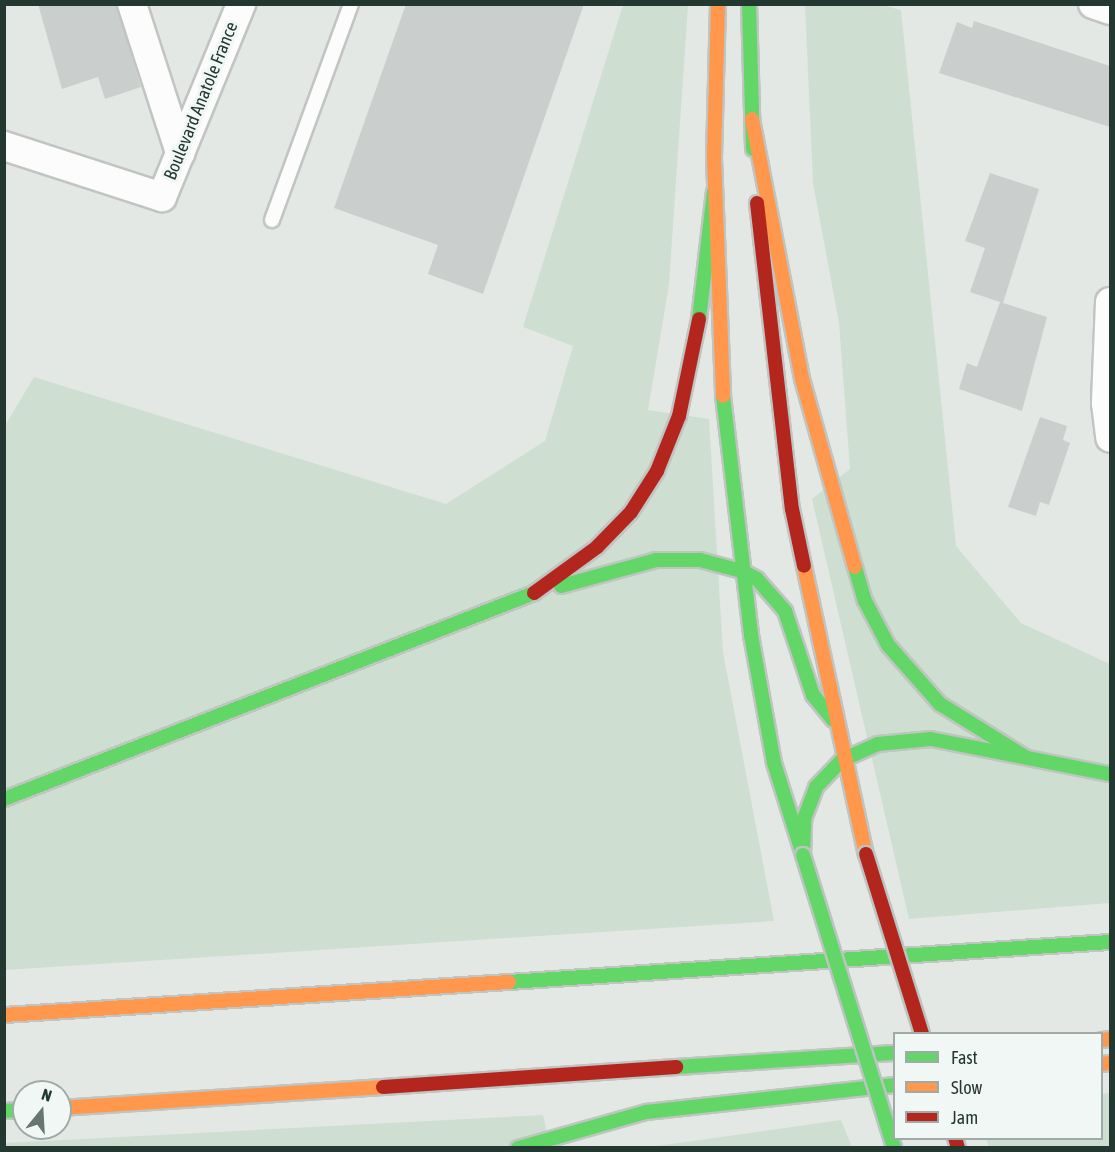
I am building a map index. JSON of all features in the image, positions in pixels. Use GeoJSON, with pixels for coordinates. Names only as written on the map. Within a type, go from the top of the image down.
{"type":"FeatureCollection","features":[{"type":"Feature","properties":{"kind":"main road"},"geometry":{"type":"LineString","coordinates":[[718,4],[714,192],[724,411],[742,571],[770,744],[894,1148]]}},
{"type":"Feature","properties":{"kind":"main road"},"geometry":{"type":"LineString","coordinates":[[749,4],[752,119],[778,416],[842,760],[866,854],[921,1032]]}},
{"type":"Feature","properties":{"kind":"main road"},"geometry":{"type":"LineString","coordinates":[[752,119],[802,379],[865,601],[888,645],[940,704],[1024,756]]}},
{"type":"Feature","properties":{"kind":"main road"},"geometry":{"type":"LineString","coordinates":[[526,599],[614,530],[669,448],[692,364],[714,192]]}},
{"type":"Feature","properties":{"kind":"main road"},"geometry":{"type":"LineString","coordinates":[[4,799],[526,599],[618,567],[656,560],[700,560],[742,571],[757,579],[785,611],[801,646],[813,695],[833,720]]}},
{"type":"Feature","properties":{"kind":"main road"},"geometry":{"type":"LineString","coordinates":[[803,855],[808,802],[842,760],[870,747],[914,737],[1110,774]]}},
{"type":"Feature","properties":{"kind":"main road"},"geometry":{"type":"LineString","coordinates":[[4,1015],[1110,942]]}},
{"type":"Feature","properties":{"kind":"main road"},"geometry":{"type":"LineString","coordinates":[[72,1107],[893,1053]]}},
{"type":"Feature","properties":{"kind":"main road"},"geometry":{"type":"LineString","coordinates":[[518,1148],[646,1112],[893,1085]]}},
{"type":"Feature","properties":{"kind":"street"},"geometry":{"type":"LineString","coordinates":[[132,4],[180,153]]}},
{"type":"Feature","properties":{"kind":"street","name":"Boulevard Anatole France"},"geometry":{"type":"LineString","coordinates":[[4,146],[162,197],[241,4]]}},
{"type":"Feature","properties":{"kind":"street"},"geometry":{"type":"LineString","coordinates":[[1093,4],[1110,10]]}},
{"type":"Feature","properties":{"kind":"street"},"geometry":{"type":"LineString","coordinates":[[1110,302],[1106,403],[1110,438]]}},
{"type":"Feature","properties":{"kind":"lane"},"geometry":{"type":"LineString","coordinates":[[272,220],[351,4]]}},
{"type":"Feature","properties":{"kind":"green space"},"geometry":{"type":"Polygon","coordinates":[[[623,5],[688,5],[669,285],[648,410],[709,419],[723,652],[774,921],[5,970],[4,427],[34,377],[446,504],[545,441],[573,346],[523,327],[623,5]]]}},
{"type":"Feature","properties":{"kind":"green space"},"geometry":{"type":"Polygon","coordinates":[[[805,5],[882,5],[901,10],[956,546],[1021,623],[1110,664],[1110,903],[909,919],[812,499],[850,469],[839,323],[813,183],[805,5]]]}},
{"type":"Feature","properties":{"kind":"green space"},"geometry":{"type":"Polygon","coordinates":[[[1110,1093],[1110,1147],[989,1147],[986,1140],[1103,1140],[1103,1094],[1110,1093]]]}},
{"type":"Feature","properties":{"kind":"green space"},"geometry":{"type":"Polygon","coordinates":[[[543,1115],[550,1147],[5,1148],[5,1143],[543,1115]]]}},
{"type":"Feature","properties":{"kind":"green space"},"geometry":{"type":"Polygon","coordinates":[[[841,1120],[852,1147],[648,1147],[664,1145],[841,1120]]]}},
{"type":"Feature","properties":{"kind":"building"},"geometry":{"type":"Polygon","coordinates":[[[38,4],[116,4],[141,87],[105,99],[98,77],[62,89],[38,4]]]}},
{"type":"Feature","properties":{"kind":"building"},"geometry":{"type":"Polygon","coordinates":[[[406,4],[584,4],[483,294],[428,274],[438,245],[334,208],[406,4]]]}},
{"type":"Feature","properties":{"kind":"building"},"geometry":{"type":"Polygon","coordinates":[[[974,21],[1110,66],[1110,127],[939,73],[957,22],[972,28],[974,21]]]}},
{"type":"Feature","properties":{"kind":"building"},"geometry":{"type":"Polygon","coordinates":[[[990,173],[1039,189],[1003,303],[1047,317],[1022,411],[959,389],[967,363],[977,367],[1000,302],[970,292],[985,248],[965,241],[990,173]]]}},
{"type":"Feature","properties":{"kind":"building"},"geometry":{"type":"Polygon","coordinates":[[[1040,417],[1067,426],[1063,440],[1070,443],[1049,505],[1040,502],[1036,516],[1008,507],[1040,417]]]}},
{"type":"Feature","properties":{"kind":"traffic: fast"},"geometry":{"type":"LineString","coordinates":[[749,4],[753,149]]}},
{"type":"Feature","properties":{"kind":"traffic: fast"},"geometry":{"type":"LineString","coordinates":[[699,319],[714,192]]}},
{"type":"Feature","properties":{"kind":"traffic: fast"},"geometry":{"type":"LineString","coordinates":[[723,396],[751,635],[774,763],[803,855]]}},
{"type":"Feature","properties":{"kind":"traffic: fast"},"geometry":{"type":"LineString","coordinates":[[561,586],[656,560],[700,560],[742,571],[757,579],[785,611],[813,695],[833,720]]}},
{"type":"Feature","properties":{"kind":"traffic: fast"},"geometry":{"type":"LineString","coordinates":[[855,567],[865,601],[888,645],[940,704],[1024,756]]}},
{"type":"Feature","properties":{"kind":"traffic: fast"},"geometry":{"type":"LineString","coordinates":[[4,799],[534,593]]}},
{"type":"Feature","properties":{"kind":"traffic: fast"},"geometry":{"type":"LineString","coordinates":[[803,855],[804,819],[816,787],[842,760],[878,744],[931,739],[1110,774]]}},
{"type":"Feature","properties":{"kind":"traffic: fast"},"geometry":{"type":"LineString","coordinates":[[803,855],[894,1148]]}},
{"type":"Feature","properties":{"kind":"traffic: fast"},"geometry":{"type":"LineString","coordinates":[[509,982],[1110,942]]}},
{"type":"Feature","properties":{"kind":"traffic: fast"},"geometry":{"type":"LineString","coordinates":[[676,1067],[893,1053]]}},
{"type":"Feature","properties":{"kind":"traffic: fast"},"geometry":{"type":"LineString","coordinates":[[518,1148],[646,1112],[893,1085]]}},
{"type":"Feature","properties":{"kind":"traffic: fast"},"geometry":{"type":"LineString","coordinates":[[4,1111],[12,1111]]}},
{"type":"Feature","properties":{"kind":"traffic: slow"},"geometry":{"type":"LineString","coordinates":[[718,4],[714,158],[723,396]]}},
{"type":"Feature","properties":{"kind":"traffic: slow"},"geometry":{"type":"LineString","coordinates":[[752,119],[802,379],[855,567]]}},
{"type":"Feature","properties":{"kind":"traffic: slow"},"geometry":{"type":"LineString","coordinates":[[804,566],[866,854]]}},
{"type":"Feature","properties":{"kind":"traffic: slow"},"geometry":{"type":"LineString","coordinates":[[4,1015],[509,982]]}},
{"type":"Feature","properties":{"kind":"traffic: slow"},"geometry":{"type":"LineString","coordinates":[[1103,1040],[1110,1039]]}},
{"type":"Feature","properties":{"kind":"traffic: slow"},"geometry":{"type":"LineString","coordinates":[[1103,1064],[1110,1063]]}},
{"type":"Feature","properties":{"kind":"traffic: slow"},"geometry":{"type":"LineString","coordinates":[[72,1107],[383,1087]]}},
{"type":"Feature","properties":{"kind":"traffic: jam"},"geometry":{"type":"LineString","coordinates":[[757,203],[792,509],[804,566]]}},
{"type":"Feature","properties":{"kind":"traffic: jam"},"geometry":{"type":"LineString","coordinates":[[534,593],[597,547],[631,512],[657,471],[679,416],[699,319]]}},
{"type":"Feature","properties":{"kind":"traffic: jam"},"geometry":{"type":"LineString","coordinates":[[866,854],[921,1032]]}},
{"type":"Feature","properties":{"kind":"traffic: jam"},"geometry":{"type":"LineString","coordinates":[[383,1087],[676,1067]]}},
{"type":"Feature","properties":{"kind":"traffic: jam"},"geometry":{"type":"LineString","coordinates":[[956,1140],[958,1148]]}}]}
